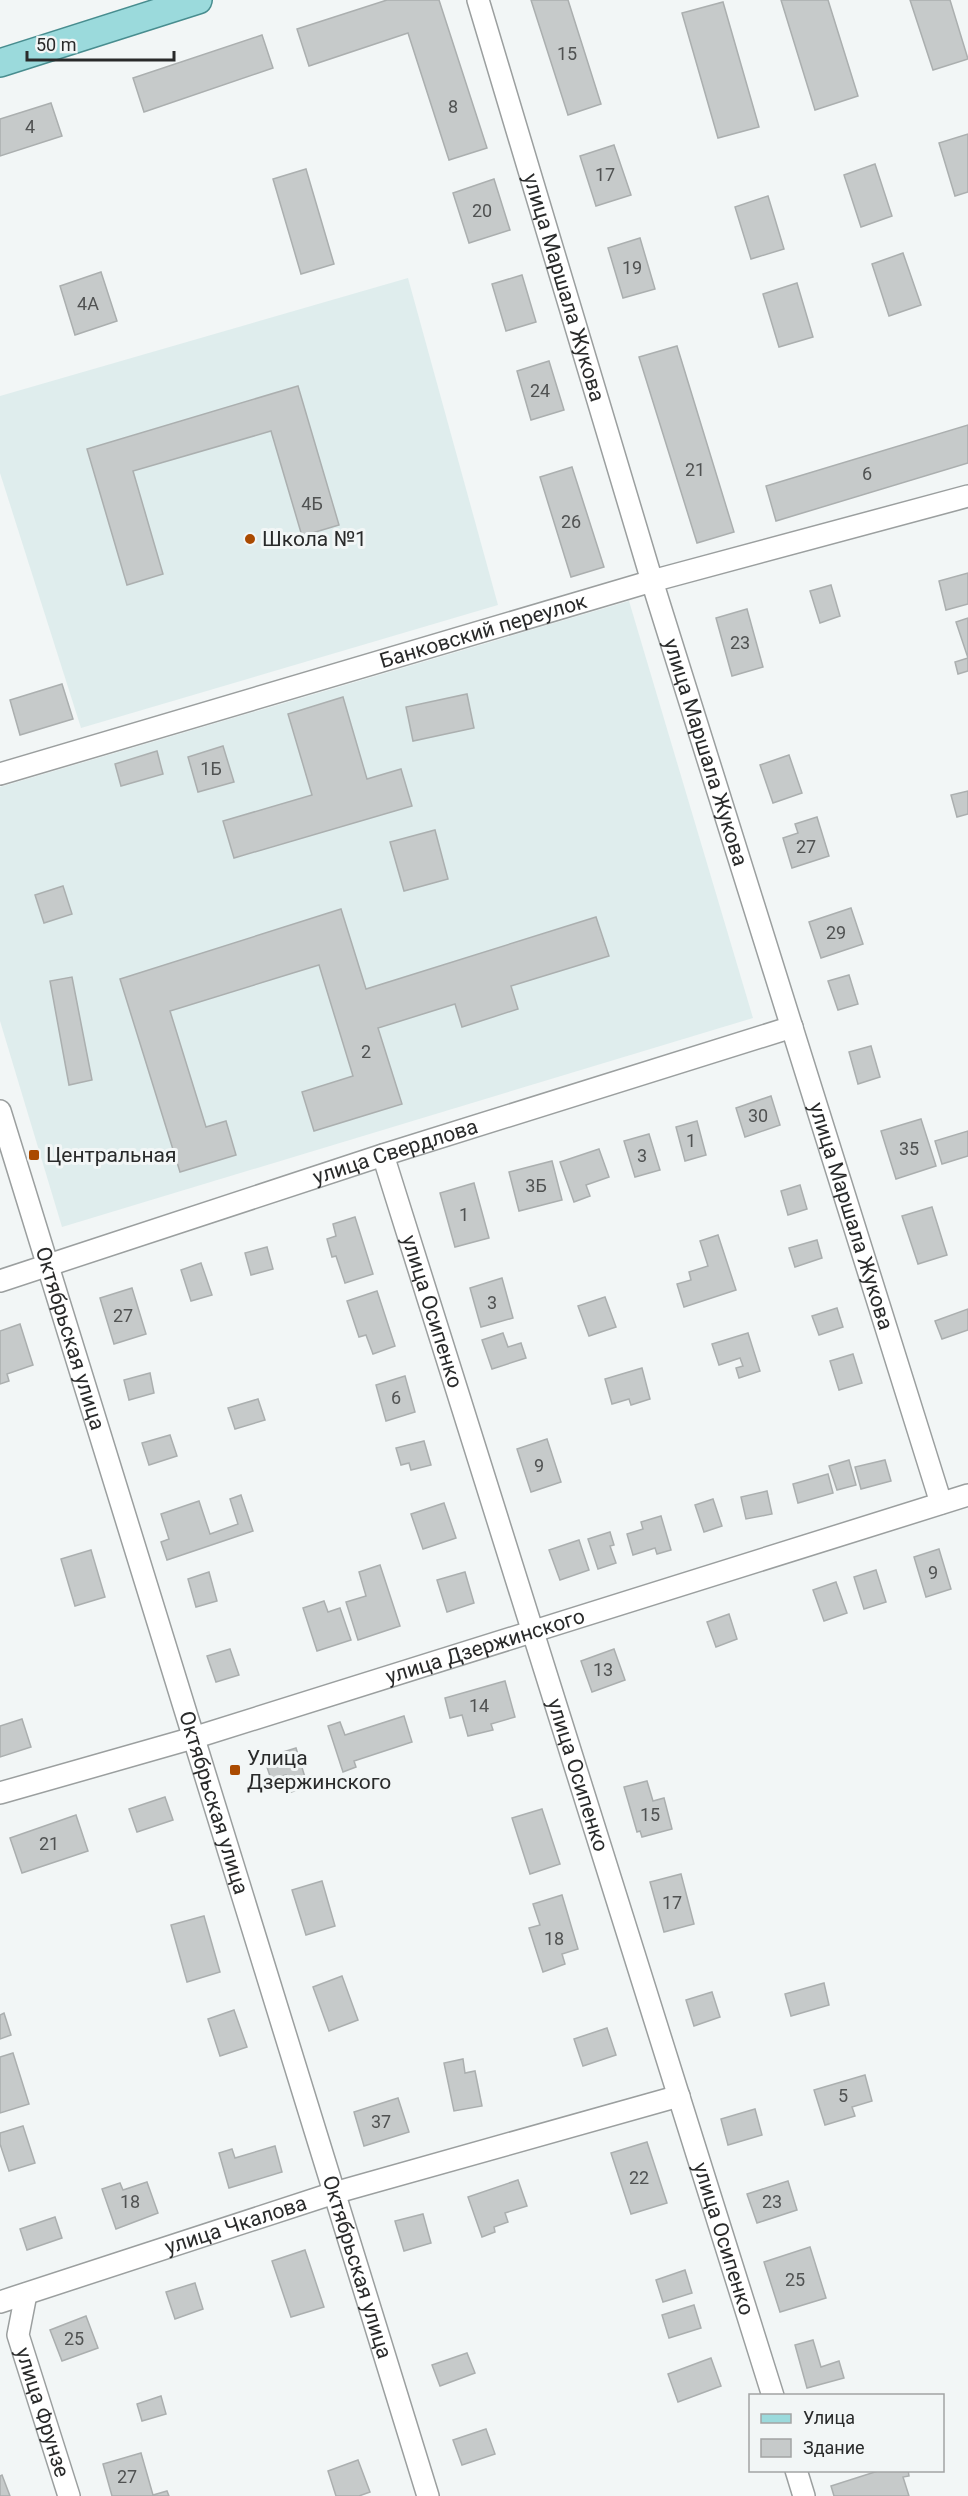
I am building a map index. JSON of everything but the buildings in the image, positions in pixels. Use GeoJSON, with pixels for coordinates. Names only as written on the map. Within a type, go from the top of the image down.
{"type":"FeatureCollection","features":[{"type":"Feature","properties":{"kind":"main road"},"geometry":{"type":"LineString","coordinates":[[0,63],[198,0]]}},
{"type":"Feature","properties":{"kind":"street","name":"улица Маршала Жукова"},"geometry":{"type":"LineString","coordinates":[[478,0],[652,581],[941,1503]]}},
{"type":"Feature","properties":{"kind":"street","name":"Банковский переулок"},"geometry":{"type":"LineString","coordinates":[[0,774],[652,581],[968,496]]}},
{"type":"Feature","properties":{"kind":"street","name":"улица Свердлова"},"geometry":{"type":"LineString","coordinates":[[0,1281],[383,1155],[792,1026]]}},
{"type":"Feature","properties":{"kind":"street","name":"Октябрьская улица"},"geometry":{"type":"LineString","coordinates":[[0,1111],[428,2496]]}},
{"type":"Feature","properties":{"kind":"street","name":"улица Осипенко"},"geometry":{"type":"LineString","coordinates":[[383,1155],[772,2394]]}},
{"type":"Feature","properties":{"kind":"street","name":"улица Дзержинского"},"geometry":{"type":"LineString","coordinates":[[0,1793],[193,1738],[968,1495]]}},
{"type":"Feature","properties":{"kind":"street","name":"улица Чкалова"},"geometry":{"type":"LineString","coordinates":[[8,2294],[334,2193],[679,2096]]}},
{"type":"Feature","properties":{"kind":"street","name":"улица Фрунзе"},"geometry":{"type":"LineString","coordinates":[[8,2294],[18,2335],[69,2496]]}},
{"type":"Feature","properties":{"kind":"street"},"geometry":{"type":"LineString","coordinates":[[797,2472],[804,2496]]}},
{"type":"Feature","properties":{"kind":"shaded area","name":"Школа №1"},"geometry":{"type":"Polygon","coordinates":[[[408,278],[498,605],[81,728],[0,473],[0,396],[408,278]]]}},
{"type":"Feature","properties":{"kind":"shaded area"},"geometry":{"type":"Polygon","coordinates":[[[629,601],[753,1018],[62,1227],[0,1021],[0,787],[629,601]]]}},
{"type":"Feature","properties":{"kind":"place","name":"Школа №1"},"geometry":{"type":"Point","coordinates":[250,539]}},
{"type":"Feature","properties":{"kind":"place","name":"Центральная"},"geometry":{"type":"Point","coordinates":[34,1155]}},
{"type":"Feature","properties":{"kind":"place","name":"Улица Дзержинского"},"geometry":{"type":"Point","coordinates":[235,1770]}}]}
